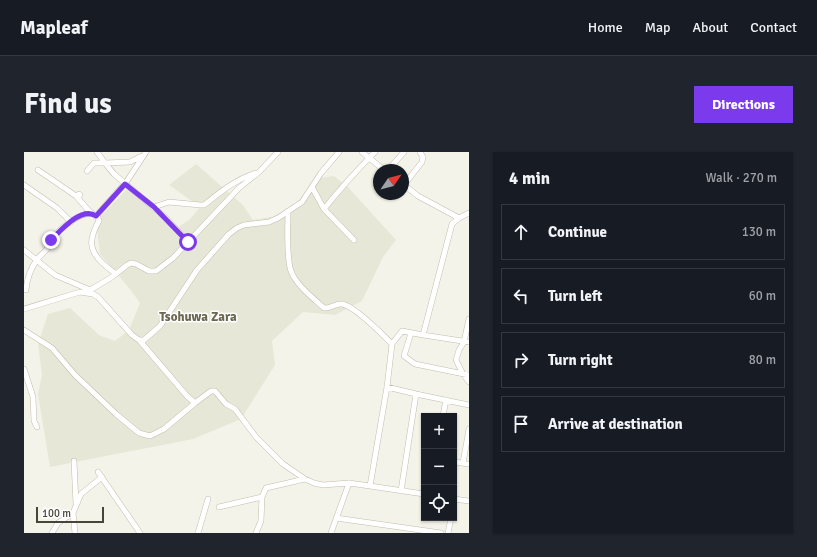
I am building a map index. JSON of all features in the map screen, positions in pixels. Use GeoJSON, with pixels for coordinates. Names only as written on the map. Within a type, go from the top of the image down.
{"type":"FeatureCollection","features":[{"type":"Feature","properties":{"kind":"street"},"geometry":{"type":"LineString","coordinates":[[97,152],[114,174],[154,207],[188,242]]}},
{"type":"Feature","properties":{"kind":"street"},"geometry":{"type":"LineString","coordinates":[[24,309],[73,293],[88,291],[131,263],[149,271],[156,270],[173,258],[239,188],[259,172],[278,152]]}},
{"type":"Feature","properties":{"kind":"street"},"geometry":{"type":"LineString","coordinates":[[139,340],[144,340],[160,326],[198,270],[230,234],[244,224],[269,222],[302,202],[321,173],[339,152]]}},
{"type":"Feature","properties":{"kind":"street"},"geometry":{"type":"LineString","coordinates":[[362,152],[376,164]]}},
{"type":"Feature","properties":{"kind":"street"},"geometry":{"type":"LineString","coordinates":[[324,209],[341,187],[375,152]]}},
{"type":"Feature","properties":{"kind":"street"},"geometry":{"type":"LineString","coordinates":[[393,164],[404,152]]}},
{"type":"Feature","properties":{"kind":"street"},"geometry":{"type":"LineString","coordinates":[[409,179],[422,162],[423,157],[420,152]]}},
{"type":"Feature","properties":{"kind":"street"},"geometry":{"type":"LineString","coordinates":[[87,171],[94,163],[130,162],[144,154]]}},
{"type":"Feature","properties":{"kind":"street"},"geometry":{"type":"LineString","coordinates":[[94,215],[125,184],[144,154]]}},
{"type":"Feature","properties":{"kind":"street"},"geometry":{"type":"LineString","coordinates":[[38,170],[78,196],[99,221],[92,237],[91,244],[95,255],[105,266],[116,274]]}},
{"type":"Feature","properties":{"kind":"street"},"geometry":{"type":"LineString","coordinates":[[154,207],[169,202],[200,206],[204,205],[228,186],[240,179],[259,172]]}},
{"type":"Feature","properties":{"kind":"street"},"geometry":{"type":"LineString","coordinates":[[24,185],[57,208],[71,222]]}},
{"type":"Feature","properties":{"kind":"street"},"geometry":{"type":"LineString","coordinates":[[312,187],[324,209],[354,240]]}},
{"type":"Feature","properties":{"kind":"street"},"geometry":{"type":"LineString","coordinates":[[409,189],[418,196],[459,218]]}},
{"type":"Feature","properties":{"kind":"street"},"geometry":{"type":"LineString","coordinates":[[288,211],[289,260],[291,270],[296,280],[324,308],[339,304],[346,306],[355,311],[392,344]]}},
{"type":"Feature","properties":{"kind":"street"},"geometry":{"type":"LineString","coordinates":[[422,335],[452,224],[459,218],[469,213]]}},
{"type":"Feature","properties":{"kind":"street"},"geometry":{"type":"LineString","coordinates":[[25,291],[30,272],[36,260],[46,249],[51,240],[79,216],[86,214],[94,215]]}},
{"type":"Feature","properties":{"kind":"street"},"geometry":{"type":"LineString","coordinates":[[24,250],[55,275],[98,297],[130,333],[139,340],[195,404]]}},
{"type":"Feature","properties":{"kind":"street"},"geometry":{"type":"LineString","coordinates":[[469,319],[466,342],[459,350],[456,360],[469,382]]}},
{"type":"Feature","properties":{"kind":"street"},"geometry":{"type":"LineString","coordinates":[[24,330],[52,348],[75,375],[116,414],[139,433],[150,436],[164,429],[211,391],[215,391],[226,404],[235,409],[256,437],[284,464],[305,479],[323,485],[349,483],[421,494]]}},
{"type":"Feature","properties":{"kind":"street"},"geometry":{"type":"LineString","coordinates":[[370,486],[387,387],[392,344],[402,331],[466,342]]}},
{"type":"Feature","properties":{"kind":"street"},"geometry":{"type":"LineString","coordinates":[[411,333],[404,356],[415,364],[466,375]]}},
{"type":"Feature","properties":{"kind":"street"},"geometry":{"type":"LineString","coordinates":[[24,369],[33,397],[34,421],[37,427]]}},
{"type":"Feature","properties":{"kind":"street"},"geometry":{"type":"LineString","coordinates":[[387,387],[469,405]]}},
{"type":"Feature","properties":{"kind":"street"},"geometry":{"type":"LineString","coordinates":[[400,491],[416,394]]}},
{"type":"Feature","properties":{"kind":"street"},"geometry":{"type":"LineString","coordinates":[[444,413],[446,400]]}},
{"type":"Feature","properties":{"kind":"street"},"geometry":{"type":"LineString","coordinates":[[466,464],[469,429]]}},
{"type":"Feature","properties":{"kind":"street"},"geometry":{"type":"LineString","coordinates":[[74,461],[76,505]]}},
{"type":"Feature","properties":{"kind":"street"},"geometry":{"type":"LineString","coordinates":[[98,472],[140,533]]}},
{"type":"Feature","properties":{"kind":"street"},"geometry":{"type":"LineString","coordinates":[[75,533],[73,513],[81,494],[102,477]]}},
{"type":"Feature","properties":{"kind":"street"},"geometry":{"type":"LineString","coordinates":[[256,533],[261,521],[262,497],[266,488],[305,479]]}},
{"type":"Feature","properties":{"kind":"street"},"geometry":{"type":"LineString","coordinates":[[331,533],[349,483]]}},
{"type":"Feature","properties":{"kind":"street"},"geometry":{"type":"LineString","coordinates":[[219,507],[262,497]]}},
{"type":"Feature","properties":{"kind":"street"},"geometry":{"type":"LineString","coordinates":[[198,533],[208,499]]}},
{"type":"Feature","properties":{"kind":"street"},"geometry":{"type":"LineString","coordinates":[[457,500],[469,501]]}},
{"type":"Feature","properties":{"kind":"street"},"geometry":{"type":"LineString","coordinates":[[52,533],[58,523],[73,513]]}},
{"type":"Feature","properties":{"kind":"street"},"geometry":{"type":"LineString","coordinates":[[336,518],[441,533]]}},
{"type":"Feature","properties":{"kind":"street"},"geometry":{"type":"LineString","coordinates":[[448,533],[450,521]]}},
{"type":"Feature","properties":{"kind":"shaded area"},"geometry":{"type":"Polygon","coordinates":[[[196,164],[243,205],[253,220],[272,217],[292,207],[321,178],[334,176],[348,187],[396,240],[383,257],[362,301],[335,315],[303,312],[272,341],[275,365],[241,419],[193,439],[50,467],[38,394],[42,375],[38,344],[48,314],[70,308],[99,335],[115,341],[129,330],[140,303],[100,254],[96,221],[127,189],[154,208],[177,228],[190,219],[200,207],[169,185],[196,164]]]}},
{"type":"Feature","properties":{"kind":"district","name":"Tsohuwa Zara"},"geometry":{"type":"Point","coordinates":[198,316]}},
{"type":"Feature","properties":{"kind":"route"},"geometry":{"type":"LineString","coordinates":[[51,240],[63,228],[79,216],[92,213],[96,216],[125,184],[166,218],[188,242]]}}]}
